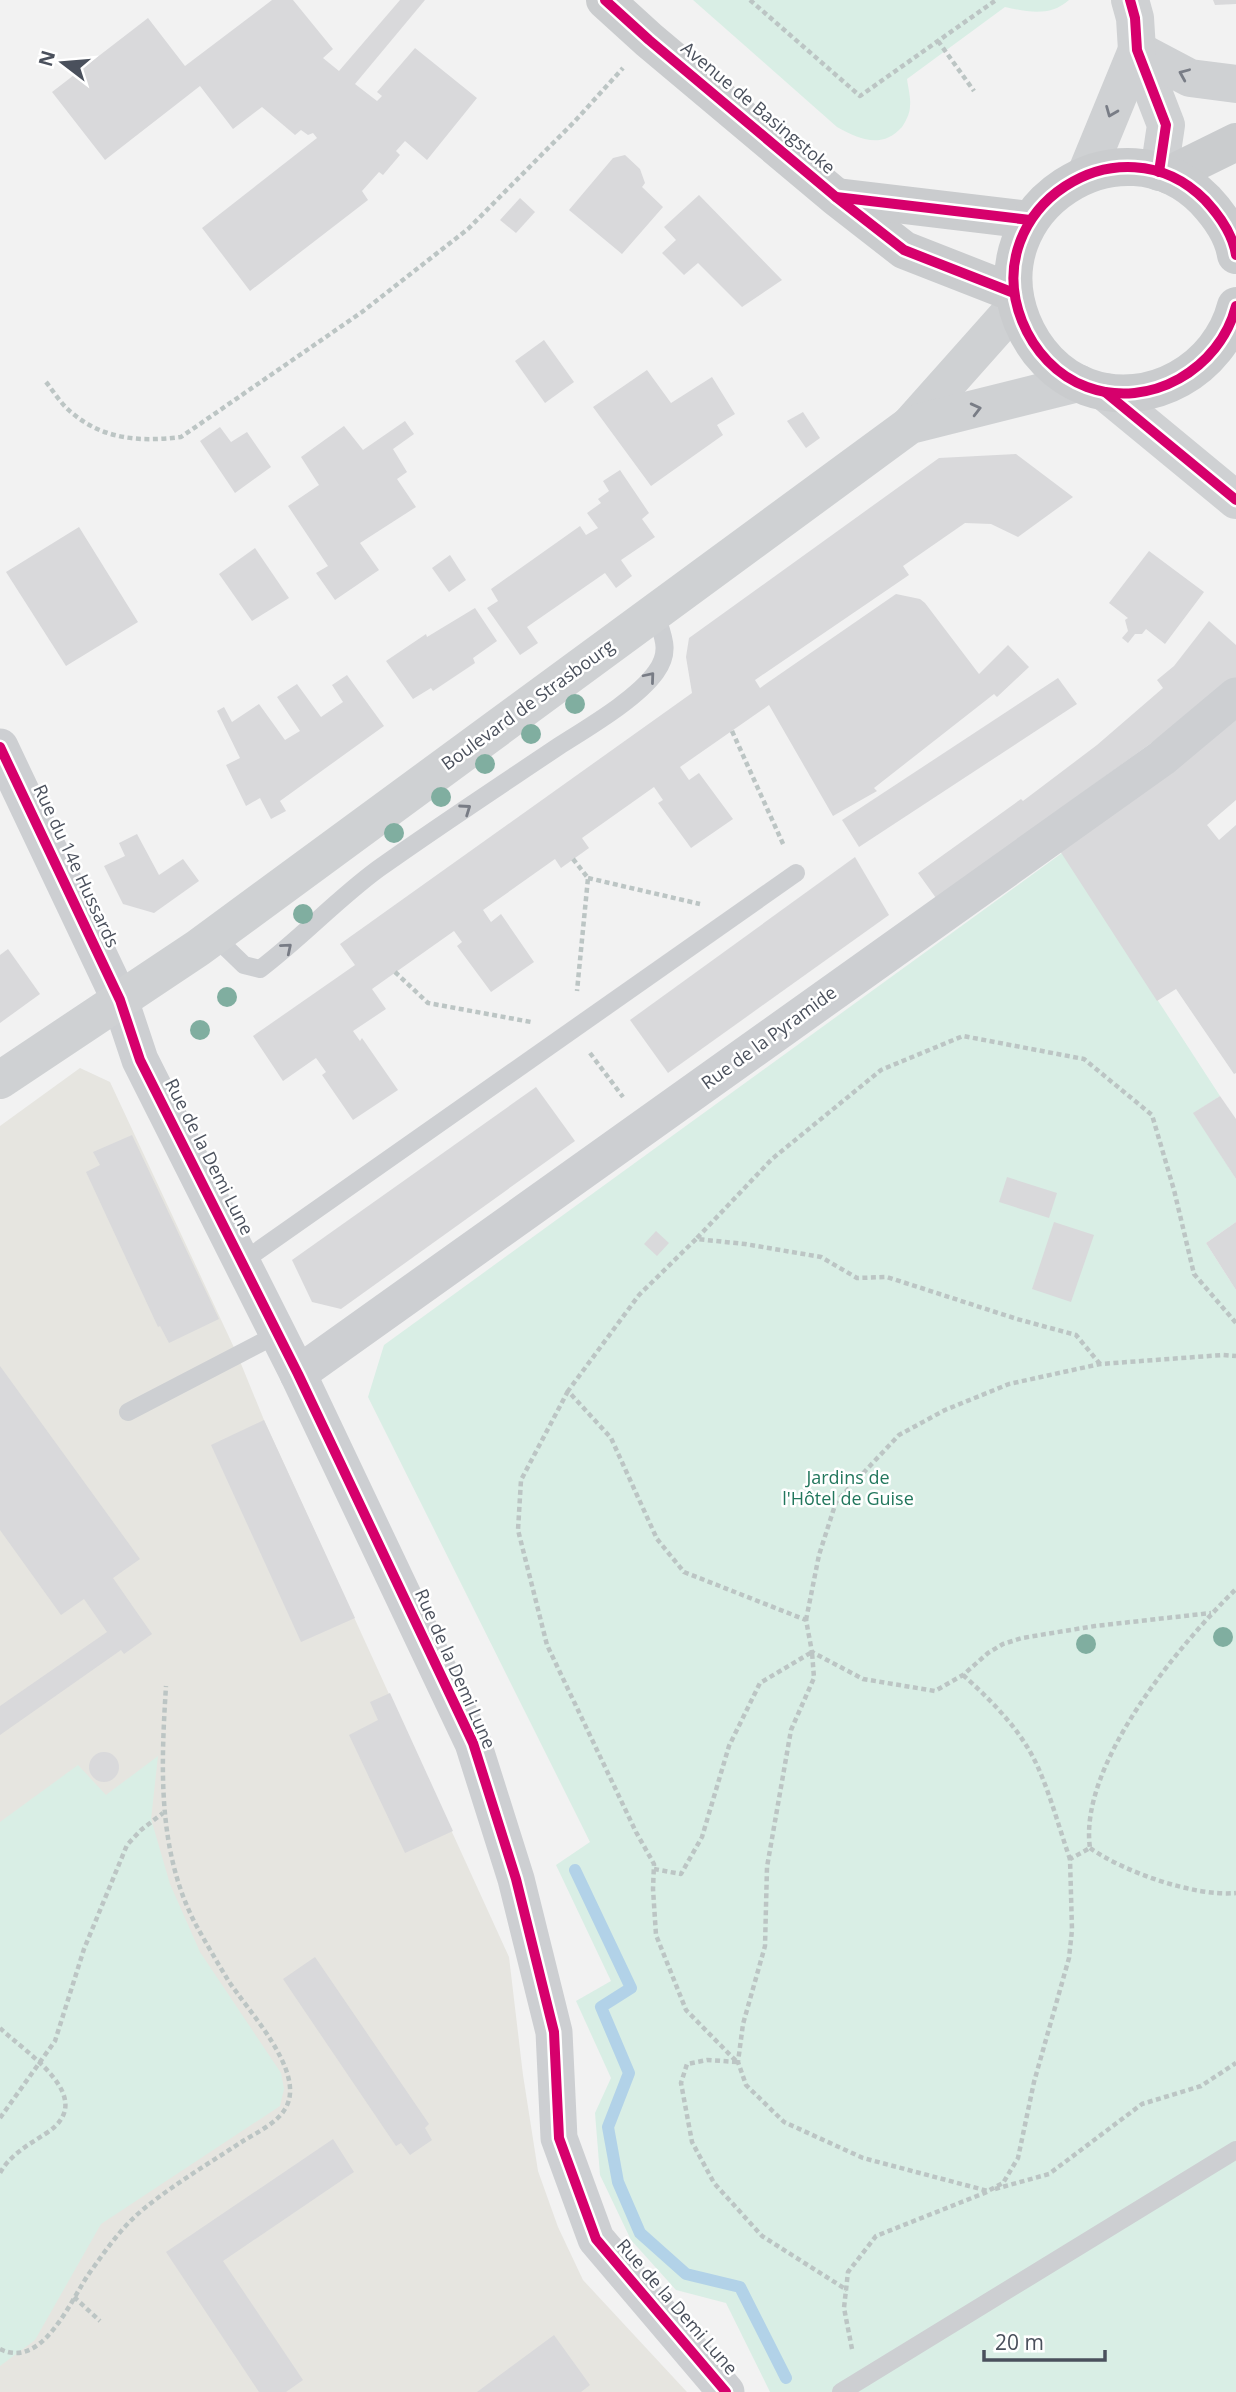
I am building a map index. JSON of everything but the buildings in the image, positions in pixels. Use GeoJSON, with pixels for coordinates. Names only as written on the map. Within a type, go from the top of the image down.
{"type":"FeatureCollection","features":[{"type":"Feature","properties":{"kind":"main road","name":"Avenue de Basingstoke"},"geometry":{"type":"LineString","coordinates":[[605,0],[836,197],[1030,220]]}},
{"type":"Feature","properties":{"kind":"main road"},"geometry":{"type":"LineString","coordinates":[[1130,0],[1135,18],[1137,50],[1166,125],[1164,173]]}},
{"type":"Feature","properties":{"kind":"main road"},"geometry":{"type":"LineString","coordinates":[[1137,50],[1190,78],[1236,84]]}},
{"type":"Feature","properties":{"kind":"main road"},"geometry":{"type":"LineString","coordinates":[[1086,174],[1137,50]]}},
{"type":"Feature","properties":{"kind":"main road"},"geometry":{"type":"LineString","coordinates":[[1164,173],[1236,142]]}},
{"type":"Feature","properties":{"kind":"main road"},"geometry":{"type":"LineString","coordinates":[[1235,246],[1215,211],[1195,190],[1164,173],[1122,167],[1086,174],[1054,193],[1030,220],[1019,243],[1013,268],[1015,300],[1028,338],[1049,364],[1091,388],[1236,500]]}},
{"type":"Feature","properties":{"kind":"main road"},"geometry":{"type":"LineString","coordinates":[[836,197],[904,250],[1015,300]]}},
{"type":"Feature","properties":{"kind":"main road"},"geometry":{"type":"LineString","coordinates":[[909,425],[1015,300]]}},
{"type":"Feature","properties":{"kind":"main road"},"geometry":{"type":"LineString","coordinates":[[1091,388],[1144,392],[1182,379],[1212,354],[1235,319]]}},
{"type":"Feature","properties":{"kind":"main road","name":"Boulevard de Strasbourg"},"geometry":{"type":"LineString","coordinates":[[0,1080],[214,936],[909,425],[1091,388]]}},
{"type":"Feature","properties":{"kind":"street","name":"Rue de la Pyramide"},"geometry":{"type":"LineString","coordinates":[[298,1374],[1162,758],[1236,696]]}},
{"type":"Feature","properties":{"kind":"street","name":"Rue du 14e Hussards"},"geometry":{"type":"LineString","coordinates":[[0,747],[120,1000]]}},
{"type":"Feature","properties":{"kind":"street","name":"Rue de la Demi Lune"},"geometry":{"type":"LineString","coordinates":[[120,1000],[141,1060],[298,1374],[473,1743],[516,1879],[554,2032],[559,2138],[596,2239],[726,2392]]}},
{"type":"Feature","properties":{"kind":"lane"},"geometry":{"type":"LineString","coordinates":[[214,936],[244,965],[260,970],[376,871],[640,689],[657,671],[666,648],[655,612]]}},
{"type":"Feature","properties":{"kind":"lane"},"geometry":{"type":"LineString","coordinates":[[242,1262],[796,873]]}},
{"type":"Feature","properties":{"kind":"lane"},"geometry":{"type":"LineString","coordinates":[[128,1412],[278,1334]]}},
{"type":"Feature","properties":{"kind":"lane"},"geometry":{"type":"LineString","coordinates":[[841,2392],[1236,2150]]}},
{"type":"Feature","properties":{"kind":"path"},"geometry":{"type":"LineString","coordinates":[[750,0],[860,96],[996,0]]}},
{"type":"Feature","properties":{"kind":"path"},"geometry":{"type":"LineString","coordinates":[[46,382],[70,412],[96,430],[127,440],[181,437],[362,312],[468,229],[575,121],[649,40]]}},
{"type":"Feature","properties":{"kind":"path"},"geometry":{"type":"LineString","coordinates":[[938,41],[974,91]]}},
{"type":"Feature","properties":{"kind":"path"},"geometry":{"type":"LineString","coordinates":[[732,731],[796,873]]}},
{"type":"Feature","properties":{"kind":"path"},"geometry":{"type":"LineString","coordinates":[[573,859],[588,878],[739,913]]}},
{"type":"Feature","properties":{"kind":"path"},"geometry":{"type":"LineString","coordinates":[[588,878],[573,1030],[645,1126]]}},
{"type":"Feature","properties":{"kind":"path"},"geometry":{"type":"LineString","coordinates":[[395,972],[428,1003],[573,1030]]}},
{"type":"Feature","properties":{"kind":"path"},"geometry":{"type":"LineString","coordinates":[[1236,1323],[1194,1274],[1174,1190],[1152,1115],[1084,1059],[963,1036],[881,1070],[772,1158],[639,1295],[568,1391],[521,1480],[518,1530],[547,1645],[636,1832],[654,1864],[656,1935],[685,2010],[738,2062],[746,2085],[784,2122],[863,2158],[988,2191],[1049,2174],[1142,2104],[1201,2086],[1236,2063]]}},
{"type":"Feature","properties":{"kind":"path"},"geometry":{"type":"LineString","coordinates":[[696,1239],[821,1257],[857,1278],[887,1277],[1076,1335],[1100,1364]]}},
{"type":"Feature","properties":{"kind":"path"},"geometry":{"type":"LineString","coordinates":[[738,2062],[743,2024],[765,1946],[767,1867],[791,1730],[814,1678],[806,1620],[819,1555],[836,1502],[899,1435],[945,1410],[1009,1384],[1100,1364],[1236,1356]]}},
{"type":"Feature","properties":{"kind":"path"},"geometry":{"type":"LineString","coordinates":[[568,1391],[611,1438],[657,1539],[684,1572],[806,1620]]}},
{"type":"Feature","properties":{"kind":"path"},"geometry":{"type":"LineString","coordinates":[[1236,1589],[1165,1669],[1133,1714],[1113,1753],[1091,1810],[1088,1828],[1090,1848],[1101,1856],[1164,1881],[1201,1891],[1236,1893]]}},
{"type":"Feature","properties":{"kind":"path"},"geometry":{"type":"LineString","coordinates":[[812,1651],[863,1679],[935,1691],[963,1675],[988,1653],[1003,1644],[1022,1638],[1056,1631],[1212,1613]]}},
{"type":"Feature","properties":{"kind":"path"},"geometry":{"type":"LineString","coordinates":[[654,1869],[681,1874],[702,1837],[729,1746],[760,1683],[812,1651]]}},
{"type":"Feature","properties":{"kind":"path"},"geometry":{"type":"LineString","coordinates":[[858,2382],[844,2308],[848,2272],[876,2236],[1003,2183],[1018,2158],[1034,2082],[1069,1958],[1072,1930],[1070,1859],[1040,1771],[1018,1732],[992,1702],[963,1675]]}},
{"type":"Feature","properties":{"kind":"path"},"geometry":{"type":"LineString","coordinates":[[0,2349],[24,2353],[39,2345],[57,2325],[116,2236],[146,2207],[285,2111],[289,2099],[290,2085],[286,2066],[230,1983],[195,1923],[170,1855],[164,1812],[166,1686]]}},
{"type":"Feature","properties":{"kind":"path"},"geometry":{"type":"LineString","coordinates":[[0,2118],[40,2064],[59,2032],[84,1949],[127,1845],[164,1812]]}},
{"type":"Feature","properties":{"kind":"path"},"geometry":{"type":"LineString","coordinates":[[1070,1859],[1090,1848]]}},
{"type":"Feature","properties":{"kind":"path"},"geometry":{"type":"LineString","coordinates":[[0,2028],[58,2083],[65,2096],[66,2109],[60,2121],[12,2156],[0,2173]]}},
{"type":"Feature","properties":{"kind":"path"},"geometry":{"type":"LineString","coordinates":[[738,2062],[708,2060],[687,2064],[681,2083],[692,2142],[714,2183],[762,2236],[847,2290]]}},
{"type":"Feature","properties":{"kind":"path"},"geometry":{"type":"LineString","coordinates":[[74,2297],[100,2321]]}},
{"type":"Feature","properties":{"kind":"shaded area"},"geometry":{"type":"Polygon","coordinates":[[[80,1068],[110,1082],[237,1354],[264,1420],[509,1957],[538,2171],[558,2227],[583,2280],[687,2392],[0,2392],[0,1126],[80,1068]]]}},
{"type":"Feature","properties":{"kind":"green space"},"geometry":{"type":"Polygon","coordinates":[[[693,0],[1069,0],[1046,11],[1005,7],[907,79],[910,100],[908,117],[894,134],[887,138],[871,140],[854,136],[837,127],[693,0]]]}},
{"type":"Feature","properties":{"kind":"green space","name":"Jardins de l'Hôtel de Guise"},"geometry":{"type":"Polygon","coordinates":[[[1062,853],[1220,1096],[1194,1113],[1236,1179],[1236,1222],[1206,1243],[1236,1290],[1236,2392],[770,2392],[726,2303],[676,2290],[631,2240],[600,2175],[595,2113],[611,2078],[576,2001],[611,1981],[556,1865],[590,1842],[368,1397],[384,1345],[1062,853]]]}},
{"type":"Feature","properties":{"kind":"green space"},"geometry":{"type":"Polygon","coordinates":[[[158,1756],[151,1819],[170,1884],[200,1952],[281,2073],[284,2089],[280,2106],[101,2224],[35,2340],[0,2366],[0,1822],[78,1765],[106,1795],[158,1756]]]}},
{"type":"Feature","properties":{"kind":"waterway"},"geometry":{"type":"LineString","coordinates":[[575,1870],[631,1988],[601,2007],[629,2073],[608,2127],[618,2182],[640,2233],[686,2274],[740,2287],[786,2378]]}},
{"type":"Feature","properties":{"kind":"cycle path"},"geometry":{"type":"LineString","coordinates":[[605,0],[836,197],[904,250],[1014,293]]}},
{"type":"Feature","properties":{"kind":"cycle path"},"geometry":{"type":"LineString","coordinates":[[1130,0],[1135,18],[1137,50],[1166,125],[1159,172]]}},
{"type":"Feature","properties":{"kind":"cycle path"},"geometry":{"type":"LineString","coordinates":[[1236,255],[1229,233],[1210,206],[1171,176],[1135,167],[1098,171],[1065,186],[1038,211],[1020,242],[1013,280],[1022,321],[1040,352],[1056,369],[1076,382],[1111,393],[1135,393],[1158,388],[1179,379],[1215,348],[1228,329],[1236,306]]}},
{"type":"Feature","properties":{"kind":"cycle path"},"geometry":{"type":"LineString","coordinates":[[836,197],[1030,220]]}},
{"type":"Feature","properties":{"kind":"cycle path"},"geometry":{"type":"LineString","coordinates":[[1105,392],[1236,500]]}},
{"type":"Feature","properties":{"kind":"cycle path"},"geometry":{"type":"LineString","coordinates":[[0,747],[120,1000],[140,1060],[298,1374],[473,1743],[516,1879],[554,2032],[559,2138],[596,2239],[726,2392]]}}]}
